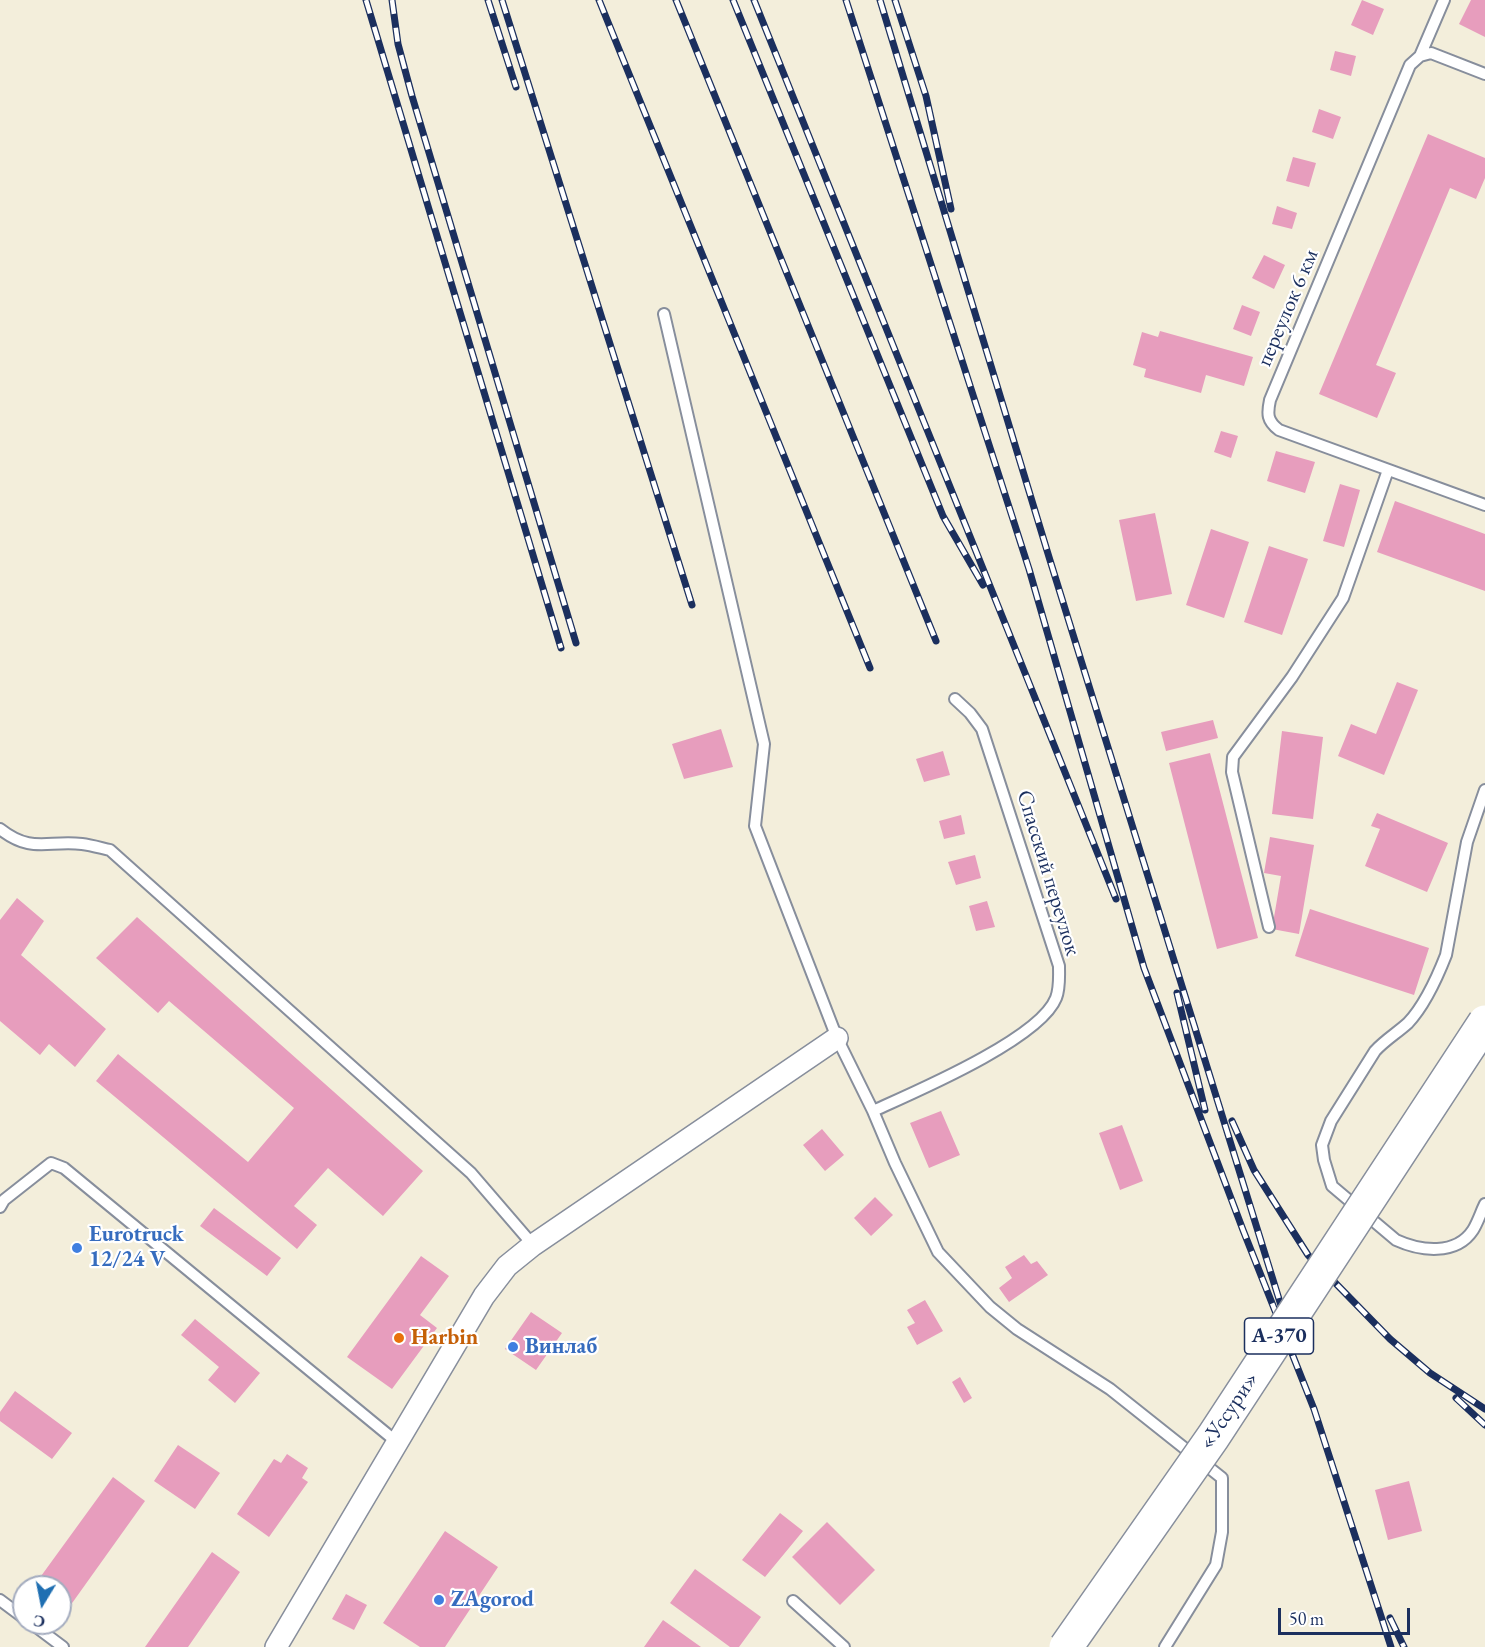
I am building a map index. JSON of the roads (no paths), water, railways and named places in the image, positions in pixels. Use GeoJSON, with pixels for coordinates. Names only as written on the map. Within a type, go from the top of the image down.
{"type":"FeatureCollection","features":[{"type":"Feature","properties":{"kind":"highway","name":"«Уссури»"},"geometry":{"type":"LineString","coordinates":[[1066,1647],[1213,1437],[1485,1022]]}},
{"type":"Feature","properties":{"kind":"street"},"geometry":{"type":"LineString","coordinates":[[276,1647],[484,1296],[507,1266],[533,1245],[837,1038]]}},
{"type":"Feature","properties":{"kind":"lane","name":"переулок 6 км"},"geometry":{"type":"LineString","coordinates":[[1444,0],[1420,56],[1410,65],[1270,400],[1267,414],[1271,424],[1279,430],[1485,505]]}},
{"type":"Feature","properties":{"kind":"lane"},"geometry":{"type":"LineString","coordinates":[[1420,56],[1431,53],[1485,74]]}},
{"type":"Feature","properties":{"kind":"lane"},"geometry":{"type":"LineString","coordinates":[[664,314],[764,744],[755,826],[837,1038],[873,1111],[895,1163],[938,1252],[990,1307],[1017,1329],[1110,1389],[1222,1478],[1222,1532],[1216,1565],[1164,1647]]}},
{"type":"Feature","properties":{"kind":"lane"},"geometry":{"type":"LineString","coordinates":[[1269,927],[1232,772],[1233,757],[1292,676],[1343,598],[1388,470]]}},
{"type":"Feature","properties":{"kind":"lane","name":"Спасский переулок"},"geometry":{"type":"LineString","coordinates":[[873,1111],[985,1057],[1031,1027],[1056,999],[1059,966],[982,729],[955,699]]}},
{"type":"Feature","properties":{"kind":"lane"},"geometry":{"type":"LineString","coordinates":[[1485,790],[1467,842],[1446,956],[1440,971],[1407,1024],[1383,1041],[1375,1051],[1331,1121],[1322,1145],[1332,1186],[1396,1240],[1406,1245],[1419,1249],[1445,1248],[1461,1243],[1473,1230],[1485,1204]]}},
{"type":"Feature","properties":{"kind":"lane"},"geometry":{"type":"LineString","coordinates":[[0,829],[26,844],[42,846],[81,844],[110,850],[471,1173],[533,1245]]}},
{"type":"Feature","properties":{"kind":"lane"},"geometry":{"type":"LineString","coordinates":[[0,1207],[4,1200],[51,1163],[64,1168],[398,1443]]}},
{"type":"Feature","properties":{"kind":"lane"},"geometry":{"type":"LineString","coordinates":[[793,1601],[844,1647]]}},
{"type":"Feature","properties":{"kind":"lane"},"geometry":{"type":"LineString","coordinates":[[47,1635],[63,1647]]}},
{"type":"Feature","properties":{"kind":"railway"},"geometry":{"type":"LineString","coordinates":[[366,0],[561,648]]}},
{"type":"Feature","properties":{"kind":"railway"},"geometry":{"type":"LineString","coordinates":[[392,0],[398,44],[412,96],[576,643]]}},
{"type":"Feature","properties":{"kind":"railway"},"geometry":{"type":"LineString","coordinates":[[488,0],[516,87]]}},
{"type":"Feature","properties":{"kind":"railway"},"geometry":{"type":"LineString","coordinates":[[502,0],[692,605]]}},
{"type":"Feature","properties":{"kind":"railway"},"geometry":{"type":"LineString","coordinates":[[599,0],[870,668]]}},
{"type":"Feature","properties":{"kind":"railway"},"geometry":{"type":"LineString","coordinates":[[676,0],[936,641]]}},
{"type":"Feature","properties":{"kind":"railway"},"geometry":{"type":"LineString","coordinates":[[733,0],[943,516],[983,585]]}},
{"type":"Feature","properties":{"kind":"railway"},"geometry":{"type":"LineString","coordinates":[[754,0],[1116,899]]}},
{"type":"Feature","properties":{"kind":"railway"},"geometry":{"type":"LineString","coordinates":[[846,0],[1029,569],[1144,968],[1243,1230],[1314,1409],[1391,1647]]}},
{"type":"Feature","properties":{"kind":"railway"},"geometry":{"type":"LineString","coordinates":[[880,0],[1049,557],[1283,1312]]}},
{"type":"Feature","properties":{"kind":"railway"},"geometry":{"type":"LineString","coordinates":[[895,0],[926,96],[951,209]]}},
{"type":"Feature","properties":{"kind":"railway"},"geometry":{"type":"LineString","coordinates":[[1177,993],[1205,1110]]}},
{"type":"Feature","properties":{"kind":"railway"},"geometry":{"type":"LineString","coordinates":[[1232,1121],[1254,1170],[1308,1255],[1390,1339],[1430,1373],[1485,1409]]}},
{"type":"Feature","properties":{"kind":"railway"},"geometry":{"type":"LineString","coordinates":[[1456,1398],[1485,1425]]}},
{"type":"Feature","properties":{"kind":"railway"},"geometry":{"type":"LineString","coordinates":[[1390,1618],[1404,1647]]}},
{"type":"Feature","properties":{"kind":"place","name":"Eurotruck 12/24 V"},"geometry":{"type":"Point","coordinates":[77,1248]}},
{"type":"Feature","properties":{"kind":"place","name":"Harbin"},"geometry":{"type":"Point","coordinates":[399,1338]}},
{"type":"Feature","properties":{"kind":"place","name":"Винлаб"},"geometry":{"type":"Point","coordinates":[513,1347]}},
{"type":"Feature","properties":{"kind":"place","name":"ZAgorod"},"geometry":{"type":"Point","coordinates":[439,1600]}}]}
